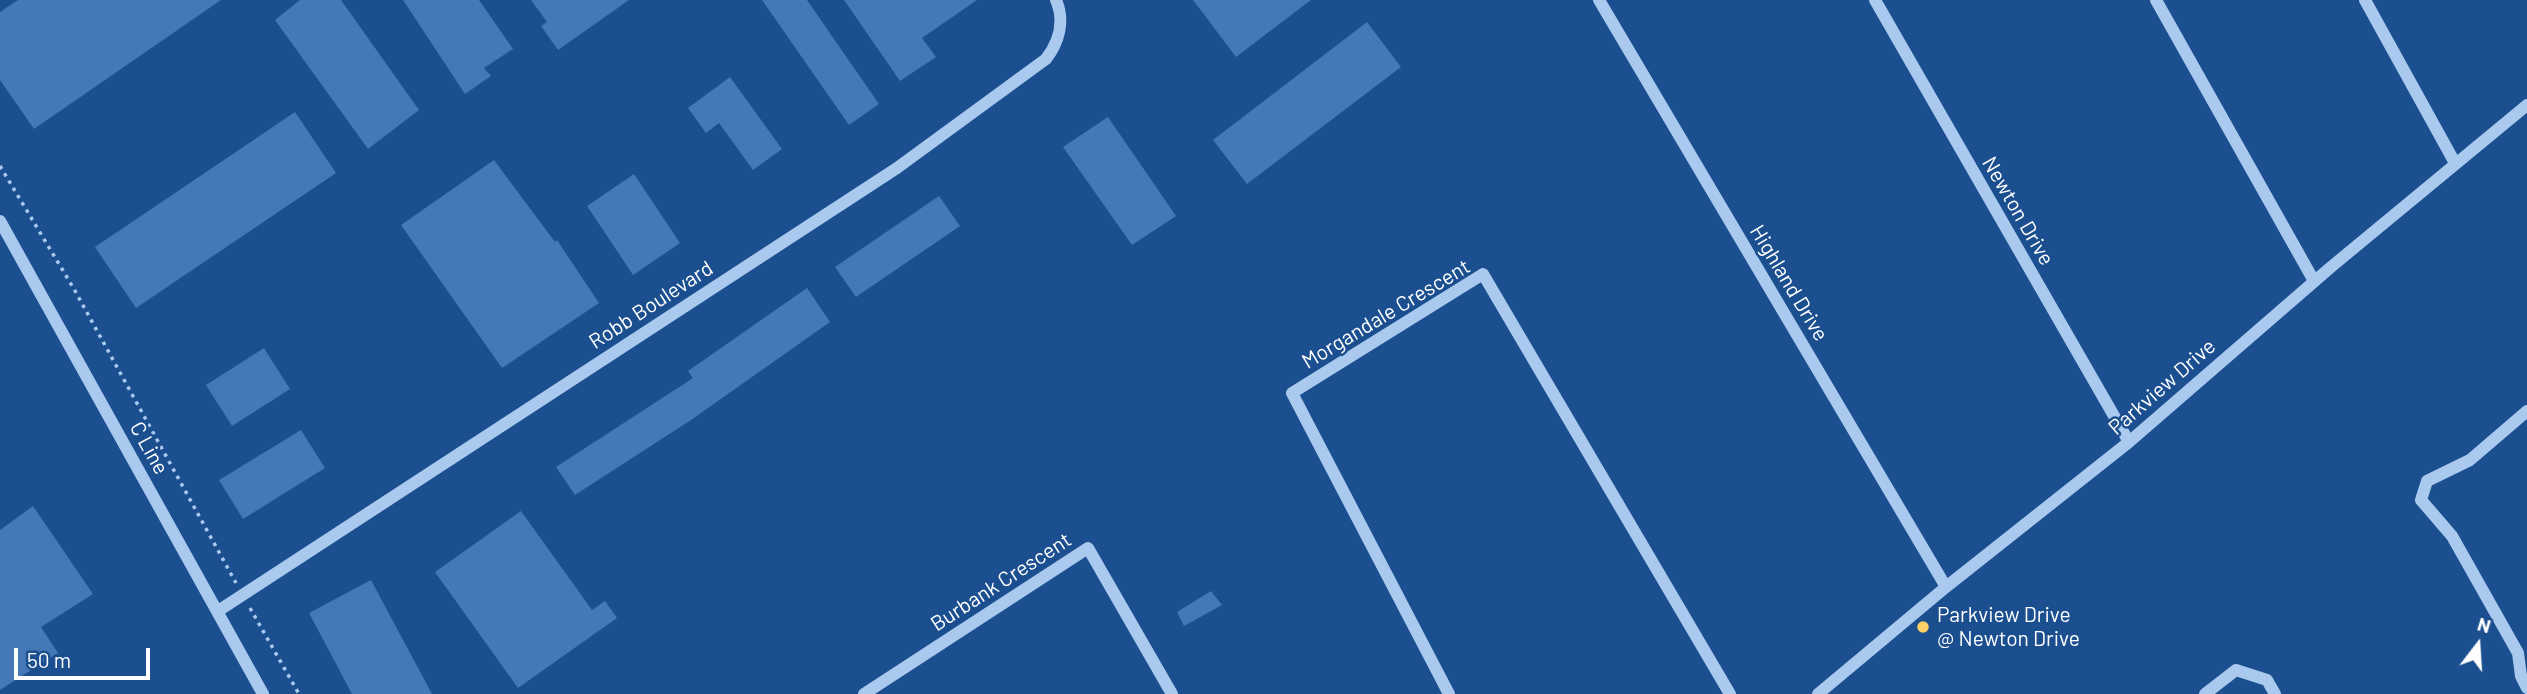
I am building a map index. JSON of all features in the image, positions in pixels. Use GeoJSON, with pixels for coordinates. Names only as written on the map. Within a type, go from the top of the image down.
{"type":"FeatureCollection","features":[{"type":"Feature","properties":{"kind":"street","name":"Robb Boulevard"},"geometry":{"type":"LineString","coordinates":[[218,611],[897,168],[1046,59],[1057,44],[1060,27],[1056,0]]}},
{"type":"Feature","properties":{"kind":"street","name":"Highland Drive"},"geometry":{"type":"LineString","coordinates":[[1599,0],[1946,586]]}},
{"type":"Feature","properties":{"kind":"street","name":"Newton Drive"},"geometry":{"type":"LineString","coordinates":[[1875,0],[2129,442]]}},
{"type":"Feature","properties":{"kind":"street"},"geometry":{"type":"LineString","coordinates":[[2156,0],[2314,281]]}},
{"type":"Feature","properties":{"kind":"street"},"geometry":{"type":"LineString","coordinates":[[2365,0],[2455,163]]}},
{"type":"Feature","properties":{"kind":"street","name":"Parkview Drive"},"geometry":{"type":"LineString","coordinates":[[1818,694],[1946,586],[2129,442],[2314,281],[2527,106]]}},
{"type":"Feature","properties":{"kind":"street","name":"C Line"},"geometry":{"type":"LineString","coordinates":[[0,221],[264,694]]}},
{"type":"Feature","properties":{"kind":"street","name":"Morgandale Crescent"},"geometry":{"type":"LineString","coordinates":[[1449,694],[1292,393],[1483,274],[1730,694]]}},
{"type":"Feature","properties":{"kind":"street"},"geometry":{"type":"LineString","coordinates":[[2527,411],[2470,460],[2427,481],[2421,500],[2430,513],[2441,521],[2459,548],[2518,653],[2521,676],[2527,688]]}},
{"type":"Feature","properties":{"kind":"street","name":"Burbank Crescent"},"geometry":{"type":"LineString","coordinates":[[864,694],[1088,548],[1172,694]]}},
{"type":"Feature","properties":{"kind":"street"},"geometry":{"type":"LineString","coordinates":[[2205,694],[2236,670],[2267,680],[2275,694]]}},
{"type":"Feature","properties":{"kind":"path"},"geometry":{"type":"LineString","coordinates":[[0,166],[74,289],[299,694]]}},
{"type":"Feature","properties":{"kind":"building"},"geometry":{"type":"Polygon","coordinates":[[[18,0],[221,0],[34,129],[0,80],[0,12],[18,0]]]}},
{"type":"Feature","properties":{"kind":"building"},"geometry":{"type":"Polygon","coordinates":[[[300,0],[341,0],[419,110],[368,149],[275,20],[300,0]]]}},
{"type":"Feature","properties":{"kind":"building"},"geometry":{"type":"Polygon","coordinates":[[[403,0],[479,0],[513,49],[484,68],[491,76],[465,94],[403,0]]]}},
{"type":"Feature","properties":{"kind":"building"},"geometry":{"type":"Polygon","coordinates":[[[531,0],[629,0],[558,50],[541,26],[547,22],[531,0]]]}},
{"type":"Feature","properties":{"kind":"building"},"geometry":{"type":"Polygon","coordinates":[[[762,0],[807,0],[879,104],[849,125],[762,0]]]}},
{"type":"Feature","properties":{"kind":"building"},"geometry":{"type":"Polygon","coordinates":[[[844,0],[977,0],[922,38],[936,57],[900,81],[844,0]]]}},
{"type":"Feature","properties":{"kind":"building"},"geometry":{"type":"Polygon","coordinates":[[[1193,0],[1311,0],[1236,57],[1193,0]]]}},
{"type":"Feature","properties":{"kind":"building"},"geometry":{"type":"Polygon","coordinates":[[[1367,22],[1401,67],[1247,184],[1213,140],[1367,22]]]}},
{"type":"Feature","properties":{"kind":"building"},"geometry":{"type":"Polygon","coordinates":[[[730,77],[782,149],[753,170],[719,123],[706,133],[688,108],[730,77]]]}},
{"type":"Feature","properties":{"kind":"building"},"geometry":{"type":"Polygon","coordinates":[[[295,112],[336,173],[136,308],[95,247],[295,112]]]}},
{"type":"Feature","properties":{"kind":"building"},"geometry":{"type":"Polygon","coordinates":[[[1108,117],[1176,216],[1132,245],[1063,147],[1108,117]]]}},
{"type":"Feature","properties":{"kind":"building"},"geometry":{"type":"Polygon","coordinates":[[[494,160],[555,242],[557,240],[599,303],[502,368],[401,225],[494,160]]]}},
{"type":"Feature","properties":{"kind":"building"},"geometry":{"type":"Polygon","coordinates":[[[634,174],[680,243],[633,275],[587,206],[634,174]]]}},
{"type":"Feature","properties":{"kind":"building"},"geometry":{"type":"Polygon","coordinates":[[[939,196],[960,226],[856,297],[835,267],[939,196]]]}},
{"type":"Feature","properties":{"kind":"building"},"geometry":{"type":"Polygon","coordinates":[[[807,288],[830,322],[691,420],[575,495],[556,467],[693,378],[688,371],[807,288]]]}},
{"type":"Feature","properties":{"kind":"building"},"geometry":{"type":"Polygon","coordinates":[[[264,348],[290,389],[232,426],[206,385],[264,348]]]}},
{"type":"Feature","properties":{"kind":"building"},"geometry":{"type":"Polygon","coordinates":[[[301,430],[325,468],[243,519],[219,480],[301,430]]]}},
{"type":"Feature","properties":{"kind":"building"},"geometry":{"type":"Polygon","coordinates":[[[33,506],[93,594],[41,627],[58,653],[0,690],[0,530],[33,506]]]}},
{"type":"Feature","properties":{"kind":"building"},"geometry":{"type":"Polygon","coordinates":[[[521,511],[592,610],[605,601],[617,618],[518,688],[435,572],[521,511]]]}},
{"type":"Feature","properties":{"kind":"building"},"geometry":{"type":"Polygon","coordinates":[[[371,580],[432,694],[352,694],[309,613],[371,580]]]}},
{"type":"Feature","properties":{"kind":"building"},"geometry":{"type":"Polygon","coordinates":[[[1211,591],[1222,605],[1184,626],[1177,612],[1211,591]]]}},
{"type":"Feature","properties":{"kind":"place","name":"Parkview Drive @ Newton Drive"},"geometry":{"type":"Point","coordinates":[1923,627]}}]}
